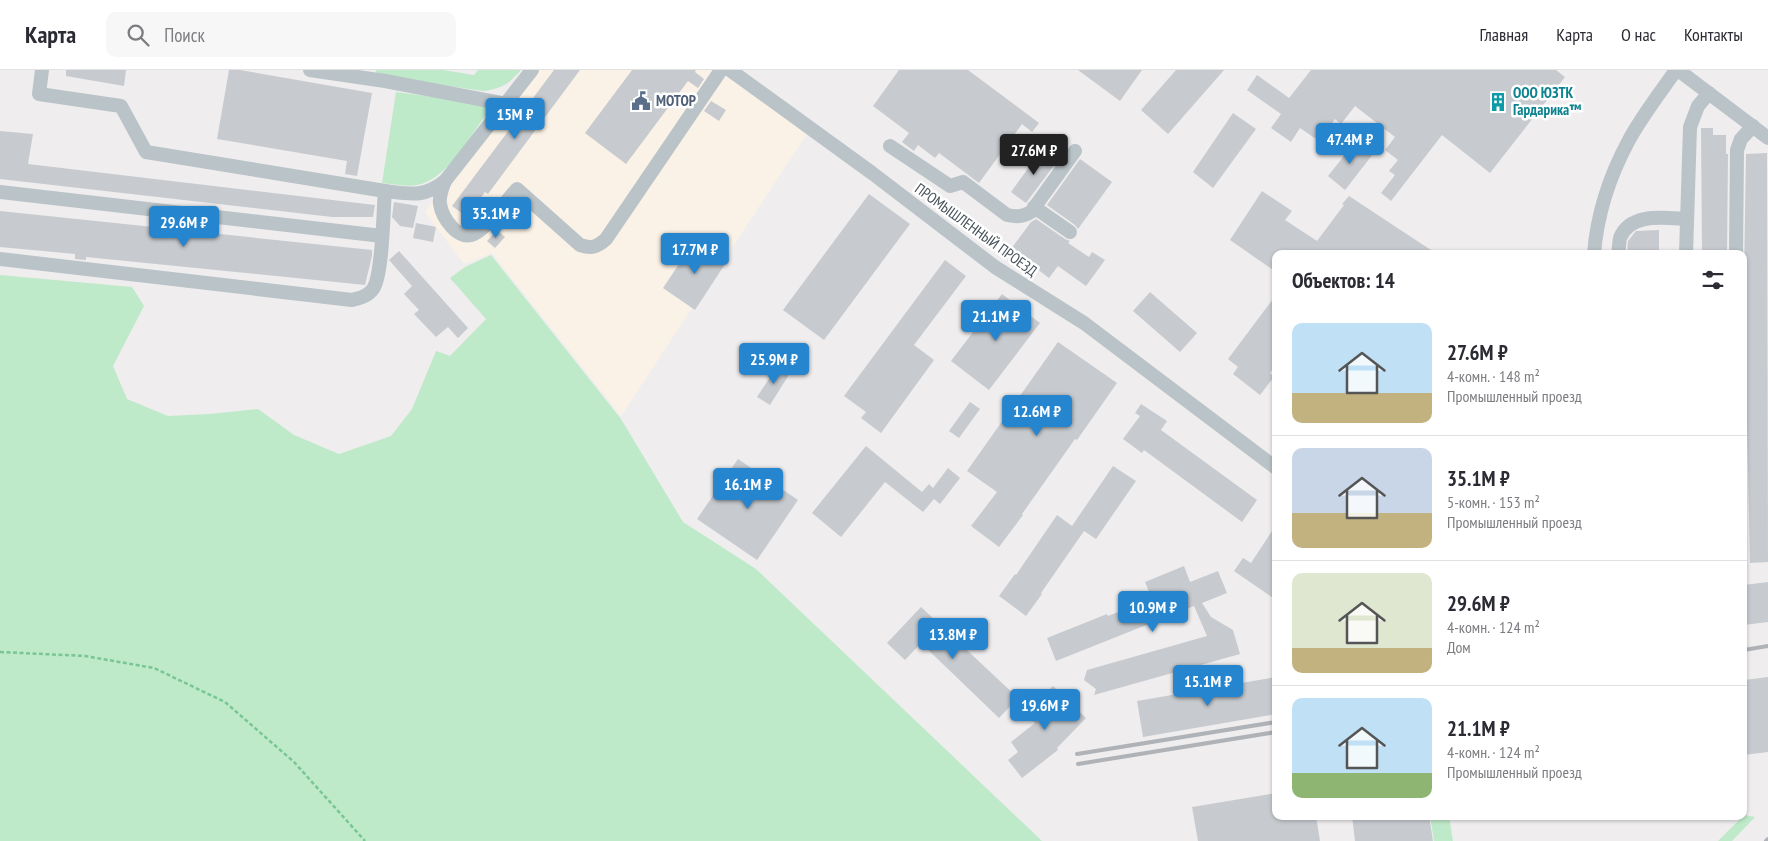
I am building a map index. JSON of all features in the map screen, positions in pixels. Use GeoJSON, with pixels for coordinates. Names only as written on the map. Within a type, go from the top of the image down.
{"type":"FeatureCollection","features":[{"type":"Feature","properties":{"kind":"street"},"geometry":{"type":"LineString","coordinates":[[42,70],[38,94],[121,106],[146,152],[385,191],[414,194],[431,191],[445,181],[532,70]]}},
{"type":"Feature","properties":{"kind":"street"},"geometry":{"type":"LineString","coordinates":[[310,70],[385,81],[506,104]]}},
{"type":"Feature","properties":{"kind":"street"},"geometry":{"type":"LineString","coordinates":[[445,181],[440,194],[440,204],[444,215],[457,232],[463,235],[471,236],[480,230],[517,189],[580,245],[590,248],[599,246],[606,239],[721,70]]}},
{"type":"Feature","properties":{"kind":"street","name":"ПРОМЫШЛЕННЫЙ ПРОЕЗД"},"geometry":{"type":"LineString","coordinates":[[730,70],[872,173],[995,267],[1084,323],[1272,465]]}},
{"type":"Feature","properties":{"kind":"street"},"geometry":{"type":"LineString","coordinates":[[1594,250],[1596,233],[1608,185],[1629,140],[1677,70],[1768,138]]}},
{"type":"Feature","properties":{"kind":"street"},"geometry":{"type":"LineString","coordinates":[[1686,250],[1690,127],[1698,106],[1708,93]]}},
{"type":"Feature","properties":{"kind":"street"},"geometry":{"type":"LineString","coordinates":[[1736,250],[1737,150],[1742,139],[1753,126]]}},
{"type":"Feature","properties":{"kind":"street"},"geometry":{"type":"LineString","coordinates":[[890,146],[950,186],[963,182],[1008,215],[1016,217],[1025,216],[1034,207],[1075,151]]}},
{"type":"Feature","properties":{"kind":"street"},"geometry":{"type":"LineString","coordinates":[[0,259],[352,300],[363,298],[373,289],[377,277],[385,191]]}},
{"type":"Feature","properties":{"kind":"street"},"geometry":{"type":"LineString","coordinates":[[0,192],[382,236]]}},
{"type":"Feature","properties":{"kind":"street"},"geometry":{"type":"LineString","coordinates":[[1034,207],[1070,232]]}},
{"type":"Feature","properties":{"kind":"street"},"geometry":{"type":"LineString","coordinates":[[1618,250],[1620,238],[1628,227],[1640,220],[1687,219]]}},
{"type":"Feature","properties":{"kind":"path"},"geometry":{"type":"LineString","coordinates":[[0,652],[85,656],[154,668],[224,702],[294,762],[366,841]]}},
{"type":"Feature","properties":{"kind":"shaded area"},"geometry":{"type":"Polygon","coordinates":[[[531,70],[735,70],[811,128],[621,416],[492,253],[464,264],[425,212],[531,70]]]}},
{"type":"Feature","properties":{"kind":"green space"},"geometry":{"type":"Polygon","coordinates":[[[376,70],[443,70],[474,75],[478,70],[521,70],[505,85],[484,91],[375,76],[376,70]]]}},
{"type":"Feature","properties":{"kind":"green space"},"geometry":{"type":"Polygon","coordinates":[[[396,92],[478,103],[485,107],[485,116],[456,157],[428,182],[404,186],[382,183],[396,92]]]}},
{"type":"Feature","properties":{"kind":"green space"},"geometry":{"type":"Polygon","coordinates":[[[491,255],[621,419],[683,522],[756,569],[1042,841],[0,841],[0,275],[132,287],[144,306],[113,366],[127,399],[168,416],[258,409],[294,435],[339,454],[391,436],[412,409],[436,351],[450,356],[486,319],[450,278],[465,267],[491,255]]]}},
{"type":"Feature","properties":{"kind":"green space"},"geometry":{"type":"Polygon","coordinates":[[[1747,816],[1755,817],[1732,841],[1718,841],[1739,820],[1747,820],[1747,816]]]}},
{"type":"Feature","properties":{"kind":"green space"},"geometry":{"type":"Polygon","coordinates":[[[1431,820],[1450,820],[1453,841],[1434,841],[1431,820]]]}},
{"type":"Feature","properties":{"kind":"building"},"geometry":{"type":"Polygon","coordinates":[[[66,70],[126,70],[124,86],[66,76],[66,70]]]}},
{"type":"Feature","properties":{"kind":"building"},"geometry":{"type":"Polygon","coordinates":[[[229,70],[240,70],[372,93],[357,176],[345,174],[347,161],[217,139],[229,70]]]}},
{"type":"Feature","properties":{"kind":"building"},"geometry":{"type":"Polygon","coordinates":[[[554,70],[580,70],[488,194],[485,192],[467,217],[452,206],[554,70]]]}},
{"type":"Feature","properties":{"kind":"building","name":"МОТОР"},"geometry":{"type":"Polygon","coordinates":[[[632,70],[696,70],[695,72],[704,79],[698,88],[688,81],[626,164],[585,133],[632,70]]]}},
{"type":"Feature","properties":{"kind":"building"},"geometry":{"type":"Polygon","coordinates":[[[899,70],[968,70],[1039,123],[1032,132],[1022,124],[979,183],[939,153],[935,158],[918,145],[914,151],[902,142],[909,133],[873,106],[899,70]]]}},
{"type":"Feature","properties":{"kind":"building"},"geometry":{"type":"Polygon","coordinates":[[[1078,70],[1142,70],[1120,101],[1078,70]]]}},
{"type":"Feature","properties":{"kind":"building"},"geometry":{"type":"Polygon","coordinates":[[[1176,70],[1224,70],[1168,134],[1141,110],[1176,70]]]}},
{"type":"Feature","properties":{"kind":"building"},"geometry":{"type":"Polygon","coordinates":[[[1311,70],[1556,70],[1565,77],[1490,173],[1442,135],[1391,201],[1381,193],[1395,175],[1389,171],[1398,160],[1385,150],[1395,137],[1355,106],[1341,124],[1335,119],[1319,141],[1300,128],[1291,142],[1271,128],[1281,114],[1247,90],[1257,75],[1289,98],[1311,70]]]}},
{"type":"Feature","properties":{"kind":"building"},"geometry":{"type":"Polygon","coordinates":[[[711,101],[726,110],[719,121],[704,111],[711,101]]]}},
{"type":"Feature","properties":{"kind":"building"},"geometry":{"type":"Polygon","coordinates":[[[1233,113],[1256,129],[1213,188],[1193,172],[1233,113]]]}},
{"type":"Feature","properties":{"kind":"building"},"geometry":{"type":"Polygon","coordinates":[[[1701,128],[1713,128],[1713,135],[1726,135],[1726,154],[1728,154],[1727,250],[1702,250],[1701,128]]]}},
{"type":"Feature","properties":{"kind":"building"},"geometry":{"type":"Polygon","coordinates":[[[0,131],[33,134],[28,164],[375,205],[373,217],[332,217],[0,179],[0,131]]]}},
{"type":"Feature","properties":{"kind":"building"},"geometry":{"type":"Polygon","coordinates":[[[1356,141],[1373,154],[1345,190],[1328,176],[1356,141]]]}},
{"type":"Feature","properties":{"kind":"building"},"geometry":{"type":"Polygon","coordinates":[[[1042,149],[1058,160],[1026,203],[1011,192],[1042,149]]]}},
{"type":"Feature","properties":{"kind":"building"},"geometry":{"type":"Polygon","coordinates":[[[1767,153],[1768,562],[1750,563],[1747,421],[1747,250],[1744,250],[1746,154],[1767,153]]]}},
{"type":"Feature","properties":{"kind":"building"},"geometry":{"type":"Polygon","coordinates":[[[1080,159],[1112,182],[1078,229],[1047,205],[1080,159]]]}},
{"type":"Feature","properties":{"kind":"building"},"geometry":{"type":"Polygon","coordinates":[[[1262,191],[1292,211],[1285,220],[1317,241],[1349,196],[1431,250],[1272,250],[1272,269],[1230,240],[1262,191]]]}},
{"type":"Feature","properties":{"kind":"building"},"geometry":{"type":"Polygon","coordinates":[[[869,194],[910,224],[824,340],[783,310],[869,194]]]}},
{"type":"Feature","properties":{"kind":"building"},"geometry":{"type":"Polygon","coordinates":[[[394,202],[418,206],[413,228],[400,226],[392,217],[394,202]]]}},
{"type":"Feature","properties":{"kind":"building"},"geometry":{"type":"Polygon","coordinates":[[[0,211],[372,250],[372,256],[365,285],[86,257],[86,260],[75,259],[75,254],[0,247],[0,211]]]}},
{"type":"Feature","properties":{"kind":"building"},"geometry":{"type":"Polygon","coordinates":[[[1036,219],[1070,241],[1068,243],[1089,257],[1092,252],[1105,260],[1086,286],[1058,266],[1049,278],[1011,249],[1031,222],[1036,219]]]}},
{"type":"Feature","properties":{"kind":"building"},"geometry":{"type":"Polygon","coordinates":[[[416,223],[436,227],[433,242],[413,238],[416,223]]]}},
{"type":"Feature","properties":{"kind":"building"},"geometry":{"type":"Polygon","coordinates":[[[497,230],[505,237],[495,248],[487,241],[497,230]]]}},
{"type":"Feature","properties":{"kind":"building"},"geometry":{"type":"Polygon","coordinates":[[[1659,230],[1659,250],[1627,250],[1628,241],[1636,231],[1659,230]]]}},
{"type":"Feature","properties":{"kind":"building"},"geometry":{"type":"Polygon","coordinates":[[[695,240],[727,261],[695,310],[663,288],[695,240]]]}},
{"type":"Feature","properties":{"kind":"building"},"geometry":{"type":"Polygon","coordinates":[[[399,251],[468,328],[458,338],[448,327],[436,337],[414,314],[419,310],[404,294],[412,286],[389,260],[399,251]]]}},
{"type":"Feature","properties":{"kind":"building"},"geometry":{"type":"Polygon","coordinates":[[[945,260],[966,276],[914,345],[934,360],[881,433],[861,418],[866,412],[844,396],[945,260]]]}},
{"type":"Feature","properties":{"kind":"building"},"geometry":{"type":"Polygon","coordinates":[[[1150,292],[1197,333],[1180,352],[1133,311],[1150,292]]]}},
{"type":"Feature","properties":{"kind":"building"},"geometry":{"type":"Polygon","coordinates":[[[1002,294],[1040,323],[989,390],[951,361],[1002,294]]]}},
{"type":"Feature","properties":{"kind":"building"},"geometry":{"type":"Polygon","coordinates":[[[1272,300],[1272,370],[1270,373],[1272,380],[1260,395],[1233,374],[1238,367],[1228,359],[1272,300]]]}},
{"type":"Feature","properties":{"kind":"building"},"geometry":{"type":"Polygon","coordinates":[[[1058,342],[1117,383],[999,547],[971,526],[997,492],[967,471],[1058,342]]]}},
{"type":"Feature","properties":{"kind":"building"},"geometry":{"type":"Polygon","coordinates":[[[778,365],[790,373],[770,405],[757,397],[778,365]]]}},
{"type":"Feature","properties":{"kind":"building"},"geometry":{"type":"Polygon","coordinates":[[[970,402],[980,409],[959,438],[949,431],[970,402]]]}},
{"type":"Feature","properties":{"kind":"building"},"geometry":{"type":"Polygon","coordinates":[[[1141,404],[1167,421],[1161,430],[1257,500],[1242,522],[1144,450],[1142,453],[1123,439],[1140,416],[1135,413],[1141,404]]]}},
{"type":"Feature","properties":{"kind":"building"},"geometry":{"type":"Polygon","coordinates":[[[866,446],[922,492],[929,484],[933,488],[948,468],[960,478],[940,504],[934,499],[923,512],[885,482],[841,537],[812,513],[866,446]]]}},
{"type":"Feature","properties":{"kind":"building"},"geometry":{"type":"Polygon","coordinates":[[[738,459],[798,500],[757,560],[697,519],[738,459]]]}},
{"type":"Feature","properties":{"kind":"building"},"geometry":{"type":"Polygon","coordinates":[[[1113,466],[1136,481],[1096,539],[1084,531],[1026,616],[999,596],[1016,575],[1057,515],[1072,526],[1113,466]]]}},
{"type":"Feature","properties":{"kind":"building"},"geometry":{"type":"Polygon","coordinates":[[[1272,531],[1272,597],[1234,571],[1243,558],[1251,563],[1272,531]]]}},
{"type":"Feature","properties":{"kind":"building"},"geometry":{"type":"Polygon","coordinates":[[[1184,566],[1190,582],[1218,571],[1227,593],[1202,603],[1211,617],[1233,630],[1240,654],[1094,695],[1096,689],[1084,680],[1087,670],[1207,636],[1194,606],[1056,661],[1047,638],[1107,614],[1108,616],[1152,599],[1145,582],[1184,566]]]}},
{"type":"Feature","properties":{"kind":"building"},"geometry":{"type":"Polygon","coordinates":[[[1768,582],[1768,622],[1747,625],[1747,585],[1768,582]]]}},
{"type":"Feature","properties":{"kind":"building"},"geometry":{"type":"Polygon","coordinates":[[[921,607],[1018,698],[999,718],[921,643],[905,660],[887,643],[921,607]]]}},
{"type":"Feature","properties":{"kind":"building"},"geometry":{"type":"Polygon","coordinates":[[[1768,677],[1768,752],[1747,755],[1747,680],[1768,677]]]}},
{"type":"Feature","properties":{"kind":"building"},"geometry":{"type":"Polygon","coordinates":[[[1272,678],[1272,715],[1143,737],[1137,701],[1272,678]]]}},
{"type":"Feature","properties":{"kind":"building"},"geometry":{"type":"Polygon","coordinates":[[[1053,686],[1086,718],[1057,748],[1058,750],[1022,778],[1008,760],[1018,752],[1011,742],[1035,723],[1026,714],[1053,686]]]}},
{"type":"Feature","properties":{"kind":"building"},"geometry":{"type":"Polygon","coordinates":[[[1272,794],[1272,820],[1317,820],[1320,841],[1198,841],[1192,807],[1272,794]]]}},
{"type":"Feature","properties":{"kind":"building"},"geometry":{"type":"Polygon","coordinates":[[[1352,820],[1430,820],[1433,841],[1355,841],[1352,820]]]}},
{"type":"Feature","properties":{"kind":"railway"},"geometry":{"type":"LineString","coordinates":[[1747,650],[1768,646]]}},
{"type":"Feature","properties":{"kind":"railway"},"geometry":{"type":"LineString","coordinates":[[1077,754],[1272,723]]}},
{"type":"Feature","properties":{"kind":"railway"},"geometry":{"type":"LineString","coordinates":[[1078,764],[1272,733]]}},
{"type":"Feature","properties":{"kind":"place","name":"МОТОР"},"geometry":{"type":"Point","coordinates":[641,101]}},
{"type":"Feature","properties":{"kind":"place","name":"ООО ЮЗТК Гардарика™"},"geometry":{"type":"Point","coordinates":[1498,102]}}]}
